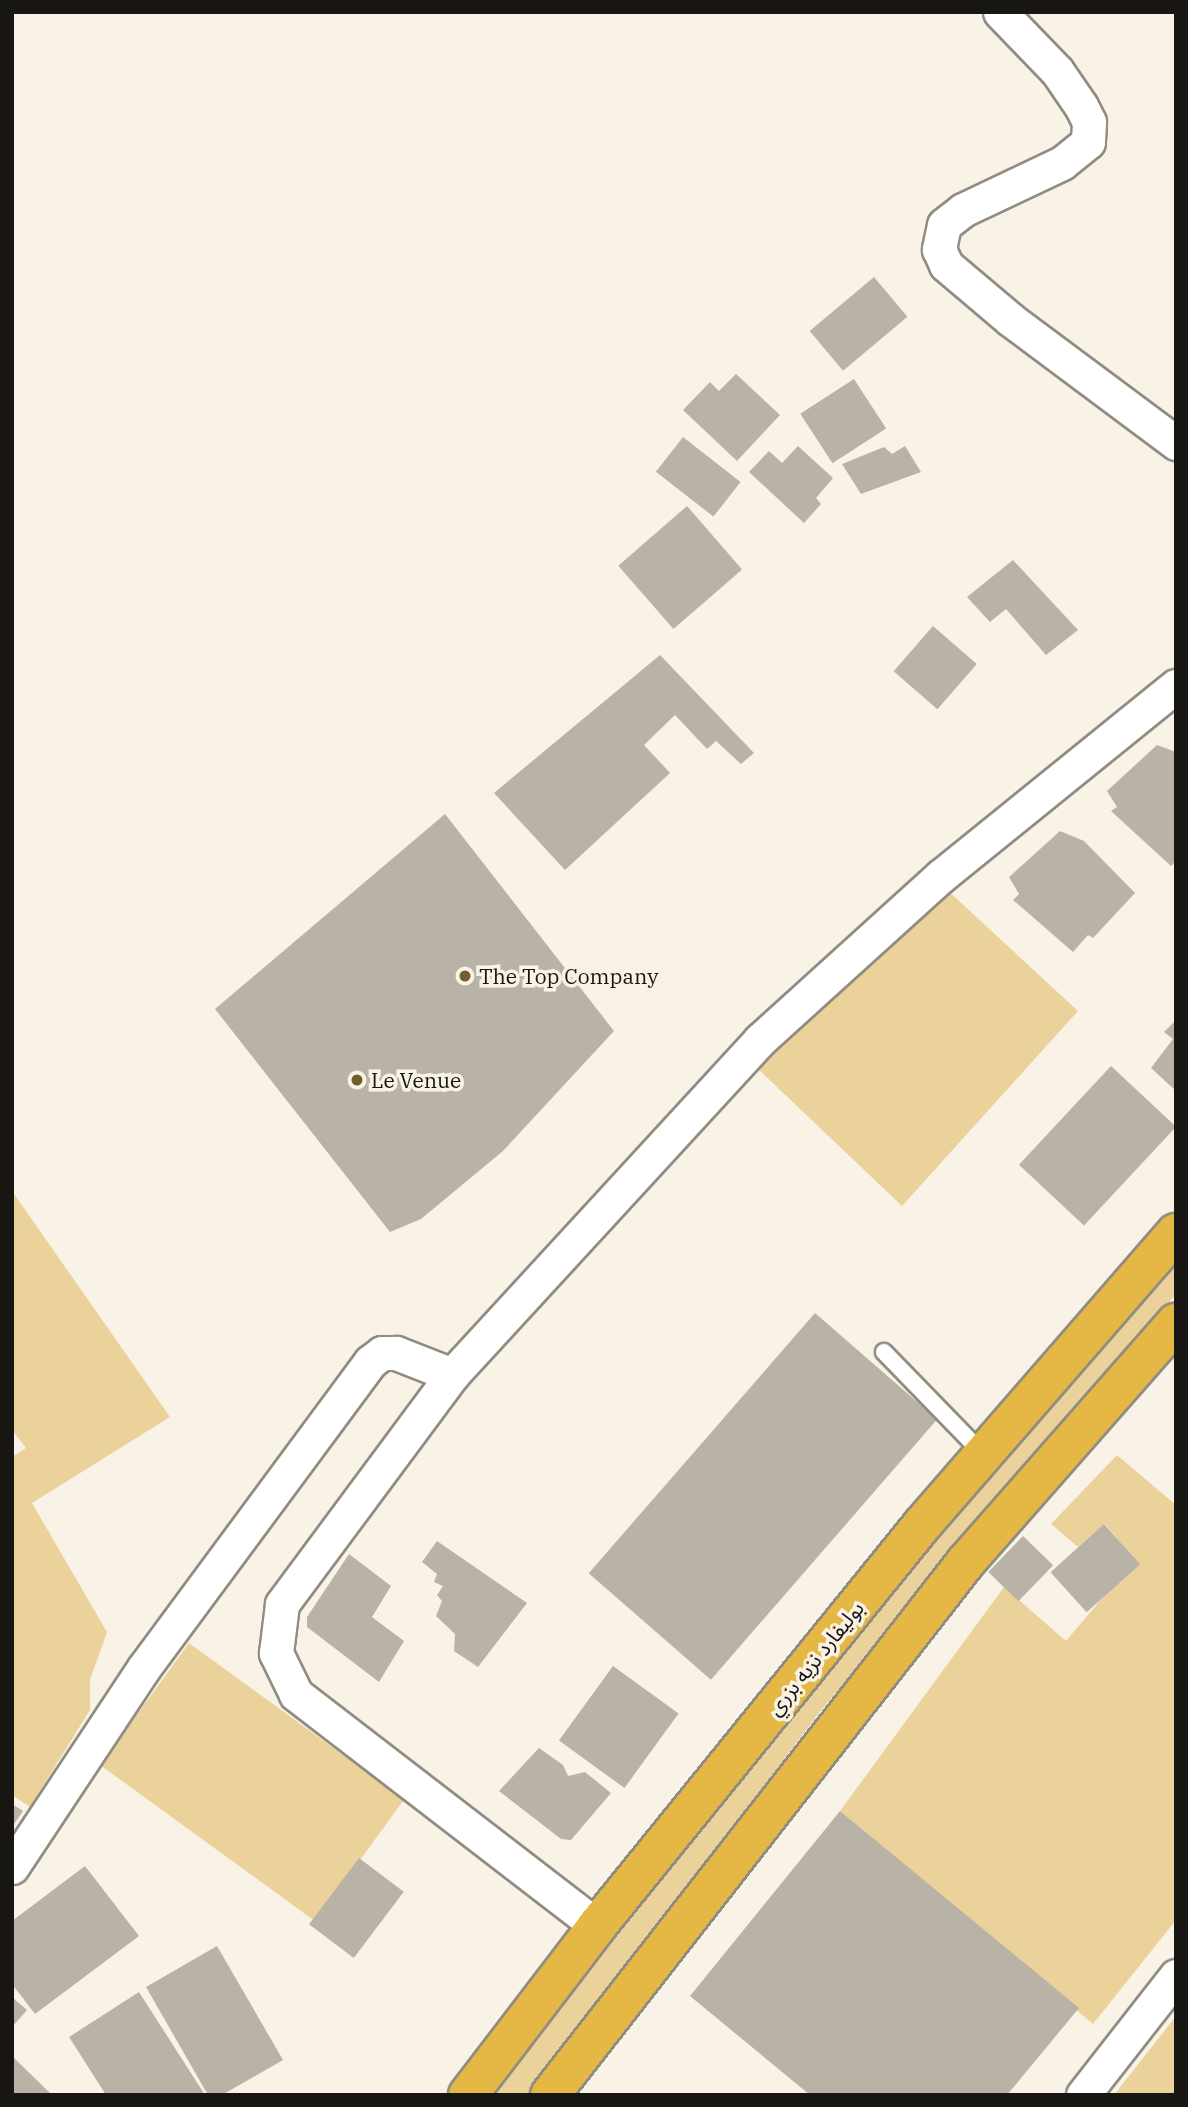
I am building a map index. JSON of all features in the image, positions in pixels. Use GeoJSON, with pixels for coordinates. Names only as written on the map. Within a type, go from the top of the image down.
{"type":"FeatureCollection","features":[{"type":"Feature","properties":{"kind":"highway","name":"بوليفارد نزيه بزري"},"geometry":{"type":"LineString","coordinates":[[468,2095],[597,1926],[984,1455],[1176,1233]]}},
{"type":"Feature","properties":{"kind":"highway"},"geometry":{"type":"LineString","coordinates":[[550,2095],[965,1563],[1176,1323]]}},
{"type":"Feature","properties":{"kind":"street"},"geometry":{"type":"LineString","coordinates":[[1000,12],[1057,71],[1081,106],[1089,122],[1087,142],[1062,163],[963,210],[944,225],[939,249],[946,265],[1011,320],[1176,443]]}},
{"type":"Feature","properties":{"kind":"street"},"geometry":{"type":"LineString","coordinates":[[597,1926],[296,1694],[276,1653],[282,1604],[453,1375],[805,995],[941,876],[1176,686]]}},
{"type":"Feature","properties":{"kind":"street"},"geometry":{"type":"LineString","coordinates":[[12,1867],[143,1669],[356,1377],[382,1353],[408,1356],[453,1375]]}},
{"type":"Feature","properties":{"kind":"street"},"geometry":{"type":"LineString","coordinates":[[1083,2095],[1176,1976]]}},
{"type":"Feature","properties":{"kind":"lane"},"geometry":{"type":"LineString","coordinates":[[884,1352],[984,1455]]}},
{"type":"Feature","properties":{"kind":"shaded area"},"geometry":{"type":"Polygon","coordinates":[[[944,887],[1078,1011],[902,1206],[756,1067],[829,1004],[944,887]]]}},
{"type":"Feature","properties":{"kind":"shaded area"},"geometry":{"type":"Polygon","coordinates":[[[12,1191],[170,1417],[32,1503],[107,1632],[90,1680],[90,1710],[30,1807],[12,1795],[12,1457],[26,1448],[12,1430],[12,1191]]]}},
{"type":"Feature","properties":{"kind":"shaded area"},"geometry":{"type":"Polygon","coordinates":[[[1176,1262],[1176,1294],[822,1709],[529,2095],[493,2095],[804,1694],[1176,1262]]]}},
{"type":"Feature","properties":{"kind":"shaded area"},"geometry":{"type":"Polygon","coordinates":[[[1117,1455],[1176,1505],[1176,1920],[1093,2024],[840,1811],[1004,1587],[1066,1641],[1109,1590],[1139,1564],[1105,1524],[1078,1547],[1051,1524],[1117,1455]]]}},
{"type":"Feature","properties":{"kind":"shaded area"},"geometry":{"type":"Polygon","coordinates":[[[189,1643],[404,1799],[315,1922],[100,1765],[189,1643]]]}},
{"type":"Feature","properties":{"kind":"shaded area"},"geometry":{"type":"Polygon","coordinates":[[[1176,2016],[1176,2095],[1114,2095],[1176,2016]]]}},
{"type":"Feature","properties":{"kind":"building"},"geometry":{"type":"Polygon","coordinates":[[[874,277],[907,317],[843,371],[810,331],[874,277]]]}},
{"type":"Feature","properties":{"kind":"building"},"geometry":{"type":"Polygon","coordinates":[[[736,374],[780,415],[737,461],[683,410],[710,382],[719,391],[736,374]]]}},
{"type":"Feature","properties":{"kind":"building"},"geometry":{"type":"Polygon","coordinates":[[[854,379],[886,428],[832,463],[800,414],[854,379]]]}},
{"type":"Feature","properties":{"kind":"building"},"geometry":{"type":"Polygon","coordinates":[[[683,437],[741,482],[713,517],[656,472],[683,437]]]}},
{"type":"Feature","properties":{"kind":"building"},"geometry":{"type":"Polygon","coordinates":[[[798,446],[833,478],[816,498],[821,504],[804,523],[749,472],[769,451],[782,463],[798,446]]]}},
{"type":"Feature","properties":{"kind":"building"},"geometry":{"type":"Polygon","coordinates":[[[905,446],[921,472],[861,494],[842,464],[884,447],[892,454],[905,446]]]}},
{"type":"Feature","properties":{"kind":"building"},"geometry":{"type":"Polygon","coordinates":[[[687,506],[742,569],[673,629],[618,566],[687,506]]]}},
{"type":"Feature","properties":{"kind":"building"},"geometry":{"type":"Polygon","coordinates":[[[1013,560],[1078,630],[1046,655],[1006,609],[990,622],[967,597],[1013,560]]]}},
{"type":"Feature","properties":{"kind":"building"},"geometry":{"type":"Polygon","coordinates":[[[933,626],[977,664],[937,709],[894,671],[933,626]]]}},
{"type":"Feature","properties":{"kind":"building"},"geometry":{"type":"Polygon","coordinates":[[[660,655],[754,753],[741,764],[716,741],[707,749],[675,715],[644,745],[670,773],[565,870],[494,793],[660,655]]]}},
{"type":"Feature","properties":{"kind":"building"},"geometry":{"type":"Polygon","coordinates":[[[1157,745],[1176,752],[1176,861],[1171,866],[1111,811],[1117,807],[1107,791],[1157,745]]]}},
{"type":"Feature","properties":{"kind":"building"},"geometry":{"type":"Polygon","coordinates":[[[445,814],[614,1031],[503,1151],[421,1219],[390,1232],[215,1009],[445,814]]]}},
{"type":"Feature","properties":{"kind":"building"},"geometry":{"type":"Polygon","coordinates":[[[1060,831],[1084,841],[1135,893],[1093,938],[1088,935],[1073,952],[1013,900],[1019,894],[1009,877],[1060,831]]]}},
{"type":"Feature","properties":{"kind":"building"},"geometry":{"type":"Polygon","coordinates":[[[1176,1020],[1176,1091],[1151,1068],[1173,1039],[1164,1032],[1176,1020]]]}},
{"type":"Feature","properties":{"kind":"building"},"geometry":{"type":"Polygon","coordinates":[[[1111,1066],[1176,1127],[1084,1225],[1019,1165],[1111,1066]]]}},
{"type":"Feature","properties":{"kind":"building"},"geometry":{"type":"Polygon","coordinates":[[[815,1313],[937,1419],[711,1680],[589,1573],[815,1313]]]}},
{"type":"Feature","properties":{"kind":"building"},"geometry":{"type":"Polygon","coordinates":[[[1104,1524],[1140,1564],[1087,1612],[1050,1572],[1104,1524]]]}},
{"type":"Feature","properties":{"kind":"building"},"geometry":{"type":"Polygon","coordinates":[[[1023,1536],[1053,1565],[1018,1601],[988,1572],[1023,1536]]]}},
{"type":"Feature","properties":{"kind":"building"},"geometry":{"type":"Polygon","coordinates":[[[437,1541],[527,1603],[478,1667],[454,1651],[455,1634],[436,1616],[442,1601],[437,1595],[443,1586],[434,1582],[437,1574],[422,1562],[437,1541]]]}},
{"type":"Feature","properties":{"kind":"building"},"geometry":{"type":"Polygon","coordinates":[[[349,1554],[391,1586],[372,1617],[404,1641],[379,1682],[307,1627],[307,1617],[349,1554]]]}},
{"type":"Feature","properties":{"kind":"building"},"geometry":{"type":"Polygon","coordinates":[[[613,1666],[679,1714],[624,1788],[559,1740],[613,1666]]]}},
{"type":"Feature","properties":{"kind":"building"},"geometry":{"type":"Polygon","coordinates":[[[539,1748],[563,1765],[568,1776],[585,1772],[611,1793],[571,1840],[561,1839],[499,1791],[539,1748]]]}},
{"type":"Feature","properties":{"kind":"building"},"geometry":{"type":"Polygon","coordinates":[[[12,1804],[23,1811],[12,1827],[12,1804]]]}},
{"type":"Feature","properties":{"kind":"building"},"geometry":{"type":"Polygon","coordinates":[[[840,1811],[1079,2008],[1007,2095],[810,2095],[690,1996],[840,1811]]]}},
{"type":"Feature","properties":{"kind":"building"},"geometry":{"type":"Polygon","coordinates":[[[359,1858],[404,1892],[354,1958],[309,1924],[359,1858]]]}},
{"type":"Feature","properties":{"kind":"building"},"geometry":{"type":"Polygon","coordinates":[[[85,1866],[139,1936],[35,2014],[12,1984],[12,1921],[85,1866]]]}},
{"type":"Feature","properties":{"kind":"building"},"geometry":{"type":"Polygon","coordinates":[[[217,1946],[283,2060],[222,2095],[208,2095],[146,1987],[217,1946]]]}},
{"type":"Feature","properties":{"kind":"building"},"geometry":{"type":"Polygon","coordinates":[[[139,1992],[205,2095],[106,2095],[69,2037],[139,1992]]]}},
{"type":"Feature","properties":{"kind":"building"},"geometry":{"type":"Polygon","coordinates":[[[12,1997],[27,2010],[12,2027],[12,1997]]]}},
{"type":"Feature","properties":{"kind":"building"},"geometry":{"type":"Polygon","coordinates":[[[12,2056],[52,2095],[12,2095],[12,2056]]]}},
{"type":"Feature","properties":{"kind":"place","name":"The Top Company"},"geometry":{"type":"Point","coordinates":[465,976]}},
{"type":"Feature","properties":{"kind":"place","name":"Le Venue"},"geometry":{"type":"Point","coordinates":[357,1080]}}]}
